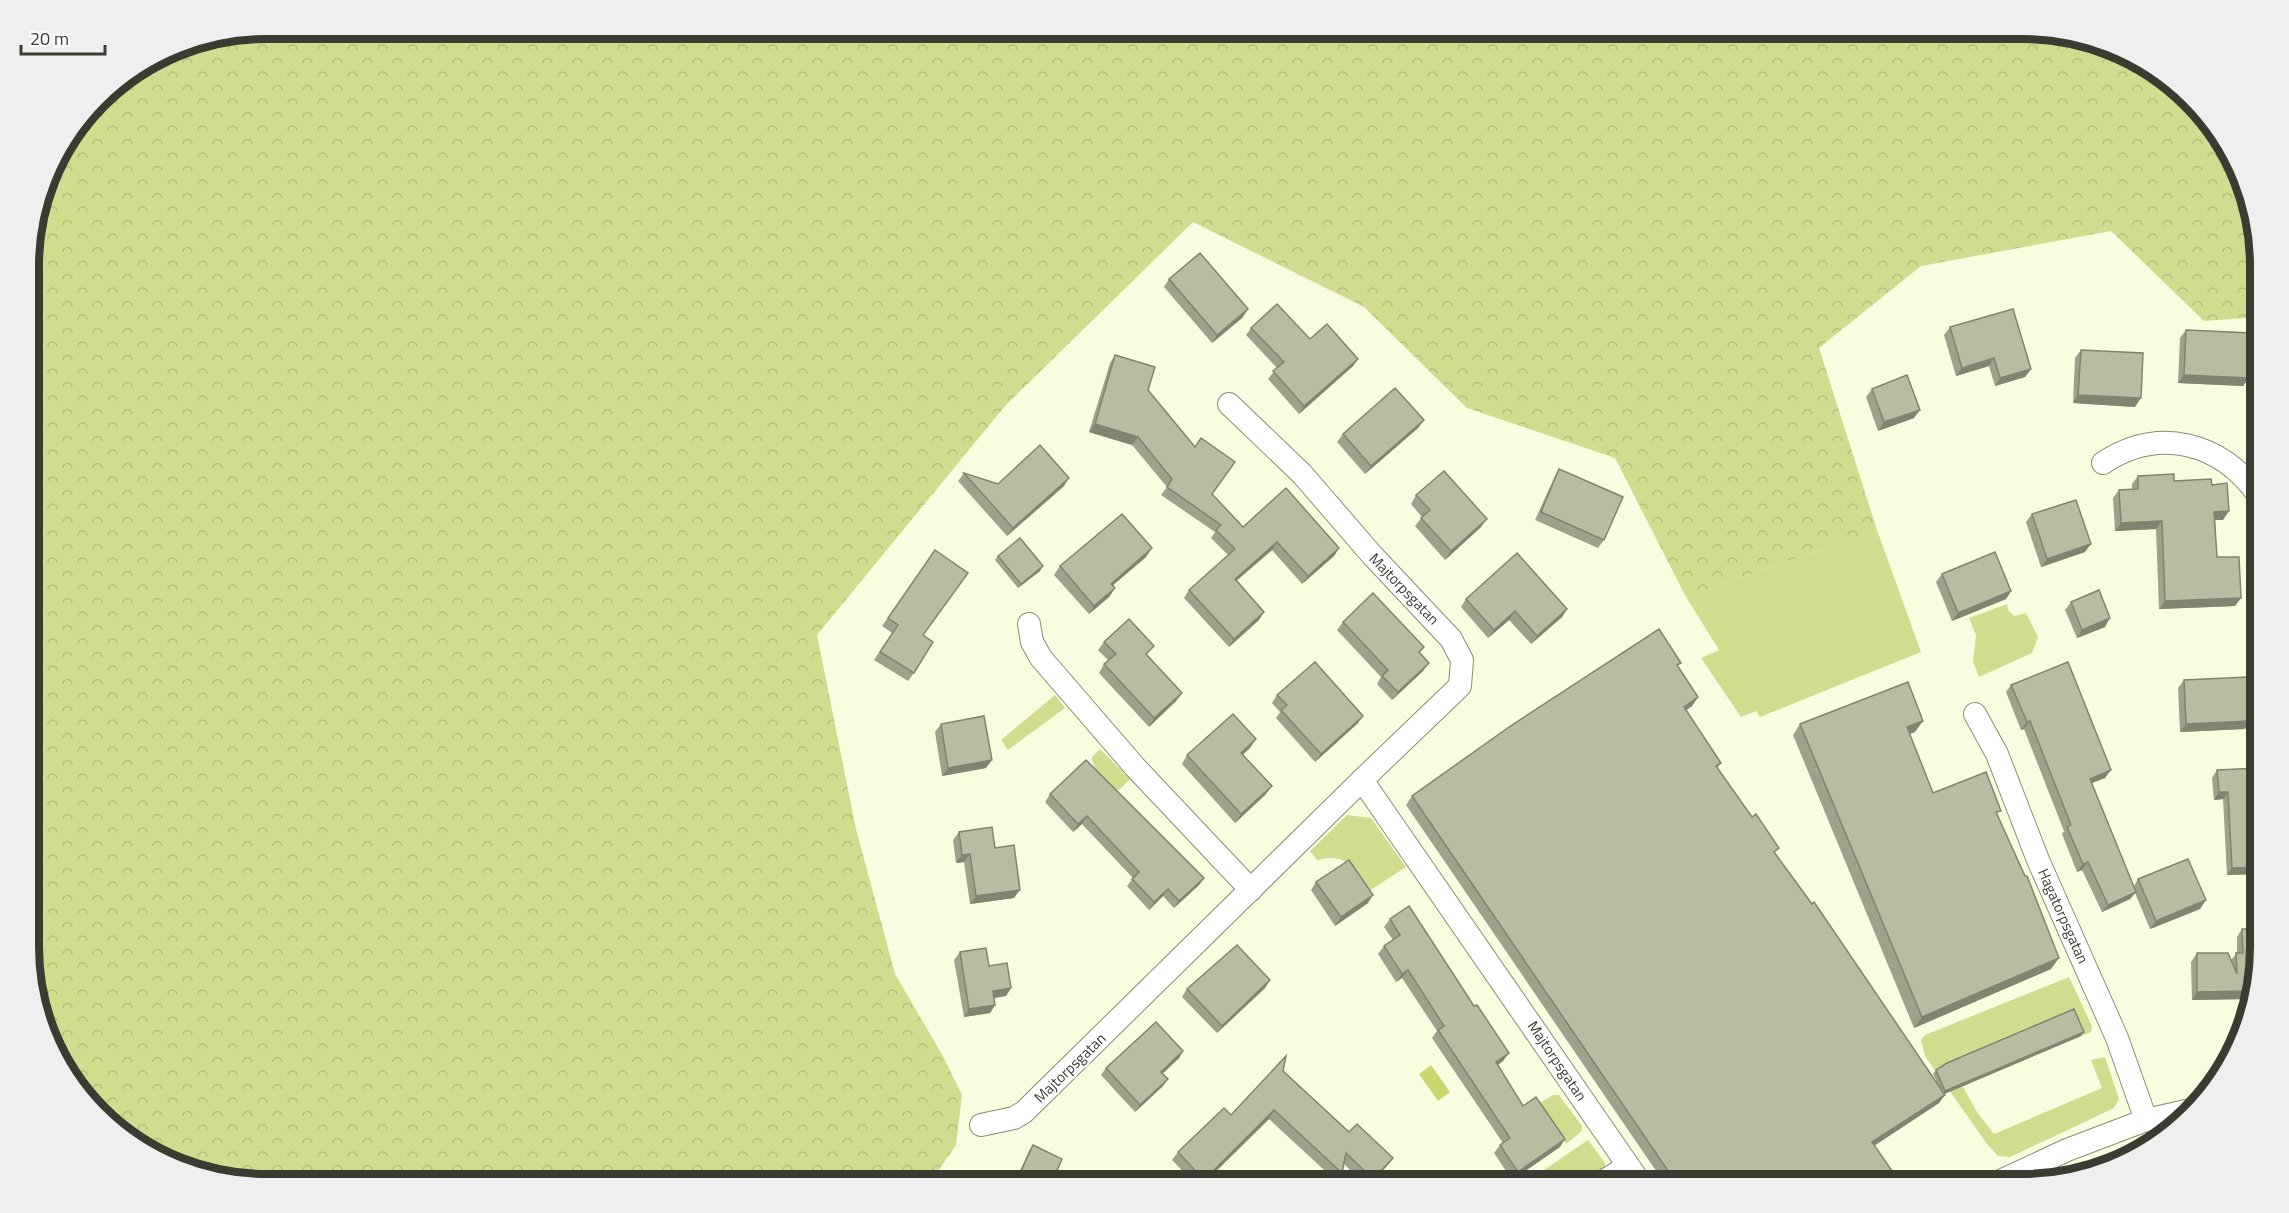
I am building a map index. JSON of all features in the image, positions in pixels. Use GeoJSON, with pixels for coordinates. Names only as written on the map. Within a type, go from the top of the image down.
{"type":"FeatureCollection","features":[{"type":"Feature","properties":{"kind":"street","name":"Majtorpsgatan"},"geometry":{"type":"LineString","coordinates":[[981,1125],[1014,1118],[1024,1112],[1460,686],[1462,660],[1456,645],[1372,555],[1302,474],[1229,404]]}},
{"type":"Feature","properties":{"kind":"street"},"geometry":{"type":"LineString","coordinates":[[2103,463],[2136,445],[2176,443],[2215,454],[2250,487]]}},
{"type":"Feature","properties":{"kind":"street"},"geometry":{"type":"LineString","coordinates":[[1029,624],[1032,642],[1041,658],[1135,767],[1251,890]]}},
{"type":"Feature","properties":{"kind":"street","name":"Hagatorpsgatan"},"geometry":{"type":"LineString","coordinates":[[1975,714],[1996,754],[2038,860],[2117,1038],[2146,1120]]}},
{"type":"Feature","properties":{"kind":"street","name":"Majtorpsgatan"},"geometry":{"type":"LineString","coordinates":[[1362,780],[1634,1174]]}},
{"type":"Feature","properties":{"kind":"street"},"geometry":{"type":"LineString","coordinates":[[2015,1174],[2067,1150],[2146,1120],[2179,1113]]}},
{"type":"Feature","properties":{"kind":"street"},"geometry":{"type":"LineString","coordinates":[[1615,1174],[1628,1166]]}},
{"type":"Feature","properties":{"kind":"green space"},"geometry":{"type":"Polygon","coordinates":[[[251,39],[2038,39],[2082,47],[2123,62],[2149,77],[2173,95],[2194,116],[2212,140],[2227,166],[2242,207],[2250,251],[2250,318],[2204,321],[2111,231],[1921,266],[1819,348],[1877,530],[1686,597],[1615,458],[1467,408],[1364,307],[1193,222],[1005,406],[817,635],[856,829],[895,974],[943,1056],[962,1095],[956,1145],[936,1174],[251,1174],[207,1166],[166,1151],[152,1144],[116,1118],[95,1097],[77,1073],[56,1034],[43,991],[39,962],[39,251],[47,207],[62,166],[69,152],[95,116],[116,95],[152,69],[179,56],[222,43],[251,39]]]}},
{"type":"Feature","properties":{"kind":"green space"},"geometry":{"type":"Polygon","coordinates":[[[1877,530],[1921,652],[1760,717],[1756,711],[1741,717],[1701,658],[1719,650],[1686,597],[1877,530]]]}},
{"type":"Feature","properties":{"kind":"green space"},"geometry":{"type":"Polygon","coordinates":[[[2007,604],[2008,610],[2014,616],[2026,613],[2038,637],[2032,653],[1979,677],[1973,662],[1976,635],[1969,618],[2007,604]]]}},
{"type":"Feature","properties":{"kind":"green space"},"geometry":{"type":"Polygon","coordinates":[[[1055,695],[1065,708],[1008,750],[1001,740],[1055,695]]]}},
{"type":"Feature","properties":{"kind":"green space"},"geometry":{"type":"Polygon","coordinates":[[[1100,749],[1130,779],[1119,790],[1115,790],[1094,766],[1092,757],[1100,749]]]}},
{"type":"Feature","properties":{"kind":"green space"},"geometry":{"type":"Polygon","coordinates":[[[1347,815],[1371,818],[1406,867],[1369,891],[1349,864],[1336,858],[1317,860],[1310,851],[1347,815]]]}},
{"type":"Feature","properties":{"kind":"green space"},"geometry":{"type":"Polygon","coordinates":[[[2069,977],[2092,1026],[2091,1032],[1962,1085],[1977,1112],[1994,1134],[2102,1088],[2091,1060],[2105,1057],[2119,1099],[2114,1108],[2010,1157],[1998,1156],[1987,1144],[1925,1056],[1921,1040],[1925,1035],[2069,977]]]}},
{"type":"Feature","properties":{"kind":"green space"},"geometry":{"type":"Polygon","coordinates":[[[1553,1095],[1559,1095],[1582,1126],[1581,1132],[1566,1144],[1538,1104],[1553,1095]]]}},
{"type":"Feature","properties":{"kind":"green space"},"geometry":{"type":"Polygon","coordinates":[[[1588,1140],[1605,1163],[1605,1168],[1596,1174],[1538,1174],[1588,1140]]]}},
{"type":"Feature","properties":{"kind":"shaded area"},"geometry":{"type":"Polygon","coordinates":[[[1431,1065],[1450,1092],[1438,1101],[1419,1074],[1431,1065]]]}},
{"type":"Feature","properties":{"kind":"building"},"geometry":{"type":"Polygon","coordinates":[[[1200,253],[1248,309],[1217,335],[1169,279],[1200,253]]]}},
{"type":"Feature","properties":{"kind":"building"},"geometry":{"type":"Polygon","coordinates":[[[1277,304],[1310,339],[1327,324],[1358,359],[1304,406],[1273,371],[1284,362],[1251,328],[1277,304]]]}},
{"type":"Feature","properties":{"kind":"building"},"geometry":{"type":"Polygon","coordinates":[[[2013,309],[2031,369],[2000,378],[1994,358],[1962,368],[1950,327],[2013,309]]]}},
{"type":"Feature","properties":{"kind":"building"},"geometry":{"type":"Polygon","coordinates":[[[2186,330],[2250,333],[2249,378],[2184,375],[2186,330]]]}},
{"type":"Feature","properties":{"kind":"building"},"geometry":{"type":"Polygon","coordinates":[[[2081,350],[2143,353],[2141,398],[2078,395],[2081,350]]]}},
{"type":"Feature","properties":{"kind":"building"},"geometry":{"type":"Polygon","coordinates":[[[1115,355],[1155,367],[1148,390],[1195,447],[1201,438],[1235,462],[1212,494],[1243,527],[1286,488],[1339,548],[1308,576],[1277,542],[1235,579],[1264,612],[1234,639],[1189,590],[1235,549],[1216,530],[1221,525],[1167,487],[1172,479],[1138,437],[1095,424],[1115,355]]]}},
{"type":"Feature","properties":{"kind":"building"},"geometry":{"type":"Polygon","coordinates":[[[1907,375],[1920,410],[1884,422],[1872,389],[1907,375]]]}},
{"type":"Feature","properties":{"kind":"building"},"geometry":{"type":"Polygon","coordinates":[[[1395,388],[1424,420],[1371,466],[1343,434],[1395,388]]]}},
{"type":"Feature","properties":{"kind":"building"},"geometry":{"type":"Polygon","coordinates":[[[1040,445],[1069,478],[1013,528],[964,473],[998,484],[1040,445]]]}},
{"type":"Feature","properties":{"kind":"building"},"geometry":{"type":"Polygon","coordinates":[[[1559,469],[1623,497],[1604,540],[1541,512],[1559,469]]]}},
{"type":"Feature","properties":{"kind":"building"},"geometry":{"type":"Polygon","coordinates":[[[1444,471],[1487,519],[1451,551],[1421,518],[1430,510],[1416,495],[1444,471]]]}},
{"type":"Feature","properties":{"kind":"building"},"geometry":{"type":"Polygon","coordinates":[[[2174,474],[2174,481],[2211,479],[2212,485],[2227,483],[2229,511],[2214,512],[2217,557],[2239,557],[2241,598],[2165,601],[2162,521],[2121,523],[2119,490],[2138,489],[2138,476],[2174,474]]]}},
{"type":"Feature","properties":{"kind":"building"},"geometry":{"type":"Polygon","coordinates":[[[2076,500],[2091,544],[2047,559],[2032,514],[2076,500]]]}},
{"type":"Feature","properties":{"kind":"building"},"geometry":{"type":"Polygon","coordinates":[[[1122,514],[1152,548],[1111,584],[1115,588],[1094,606],[1060,566],[1122,514]]]}},
{"type":"Feature","properties":{"kind":"building"},"geometry":{"type":"Polygon","coordinates":[[[1020,538],[1043,566],[1021,584],[998,556],[1020,538]]]}},
{"type":"Feature","properties":{"kind":"building"},"geometry":{"type":"Polygon","coordinates":[[[935,550],[968,573],[923,635],[933,642],[914,673],[880,652],[898,625],[888,618],[935,550]]]}},
{"type":"Feature","properties":{"kind":"building"},"geometry":{"type":"Polygon","coordinates":[[[1995,552],[2011,591],[1958,613],[1942,574],[1995,552]]]}},
{"type":"Feature","properties":{"kind":"building"},"geometry":{"type":"Polygon","coordinates":[[[1517,553],[1567,609],[1537,636],[1515,611],[1494,630],[1466,599],[1517,553]]]}},
{"type":"Feature","properties":{"kind":"building"},"geometry":{"type":"Polygon","coordinates":[[[2099,590],[2110,618],[2082,630],[2071,602],[2099,590]]]}},
{"type":"Feature","properties":{"kind":"building"},"geometry":{"type":"Polygon","coordinates":[[[1373,593],[1424,647],[1419,652],[1429,663],[1398,692],[1382,676],[1388,670],[1343,622],[1373,593]]]}},
{"type":"Feature","properties":{"kind":"building"},"geometry":{"type":"Polygon","coordinates":[[[1129,619],[1154,646],[1146,654],[1182,693],[1154,718],[1104,664],[1116,654],[1104,642],[1129,619]]]}},
{"type":"Feature","properties":{"kind":"building"},"geometry":{"type":"Polygon","coordinates":[[[1659,629],[1681,663],[1677,665],[1698,697],[1684,707],[1721,763],[1716,766],[1752,817],[1756,814],[1779,848],[1774,852],[1812,904],[1814,902],[1945,1095],[1872,1142],[1894,1174],[1670,1174],[1412,796],[1509,727],[1659,629]]]}},
{"type":"Feature","properties":{"kind":"building"},"geometry":{"type":"Polygon","coordinates":[[[1315,662],[1363,716],[1321,754],[1281,710],[1287,705],[1277,695],[1315,662]]]}},
{"type":"Feature","properties":{"kind":"building"},"geometry":{"type":"Polygon","coordinates":[[[2068,662],[2111,770],[2090,779],[2136,892],[2108,905],[2088,862],[2083,864],[2067,827],[2071,825],[2030,721],[2027,722],[2011,685],[2068,662]]]}},
{"type":"Feature","properties":{"kind":"building"},"geometry":{"type":"Polygon","coordinates":[[[2248,677],[2250,721],[2186,724],[2184,680],[2248,677]]]}},
{"type":"Feature","properties":{"kind":"building"},"geometry":{"type":"Polygon","coordinates":[[[1908,682],[1923,721],[1907,727],[1933,793],[1986,772],[2001,811],[1996,812],[2027,876],[2059,958],[1922,1017],[1800,724],[1908,682]]]}},
{"type":"Feature","properties":{"kind":"building"},"geometry":{"type":"Polygon","coordinates":[[[1233,714],[1256,739],[1241,753],[1272,786],[1241,814],[1187,755],[1233,714]]]}},
{"type":"Feature","properties":{"kind":"building"},"geometry":{"type":"Polygon","coordinates":[[[984,716],[992,760],[948,768],[941,724],[984,716]]]}},
{"type":"Feature","properties":{"kind":"building"},"geometry":{"type":"Polygon","coordinates":[[[1086,760],[1204,878],[1179,901],[1168,889],[1154,902],[1132,879],[1139,872],[1087,816],[1078,824],[1050,794],[1086,760]]]}},
{"type":"Feature","properties":{"kind":"building"},"geometry":{"type":"Polygon","coordinates":[[[2250,768],[2250,867],[2232,868],[2228,792],[2219,792],[2217,770],[2250,768]]]}},
{"type":"Feature","properties":{"kind":"building"},"geometry":{"type":"Polygon","coordinates":[[[992,827],[995,848],[1014,845],[1020,890],[976,896],[970,854],[962,855],[959,832],[992,827]]]}},
{"type":"Feature","properties":{"kind":"building"},"geometry":{"type":"Polygon","coordinates":[[[2188,859],[2206,900],[2156,921],[2138,879],[2188,859]]]}},
{"type":"Feature","properties":{"kind":"building"},"geometry":{"type":"Polygon","coordinates":[[[1349,860],[1373,895],[1341,917],[1316,882],[1349,860]]]}},
{"type":"Feature","properties":{"kind":"building"},"geometry":{"type":"Polygon","coordinates":[[[1409,906],[1474,1006],[1477,1005],[1509,1053],[1496,1062],[1523,1106],[1536,1097],[1565,1139],[1518,1172],[1500,1145],[1510,1138],[1438,1030],[1444,1026],[1408,970],[1402,974],[1384,946],[1400,935],[1390,919],[1409,906]]]}},
{"type":"Feature","properties":{"kind":"building"},"geometry":{"type":"Polygon","coordinates":[[[2242,929],[2250,929],[2250,962],[2246,991],[2197,992],[2197,953],[2228,953],[2237,974],[2236,953],[2243,953],[2242,929]]]}},
{"type":"Feature","properties":{"kind":"building"},"geometry":{"type":"Polygon","coordinates":[[[1237,945],[1270,980],[1222,1026],[1187,989],[1237,945]]]}},
{"type":"Feature","properties":{"kind":"building"},"geometry":{"type":"Polygon","coordinates":[[[986,948],[989,966],[1007,963],[1011,988],[993,991],[995,1005],[969,1009],[960,952],[986,948]]]}},
{"type":"Feature","properties":{"kind":"building"},"geometry":{"type":"Polygon","coordinates":[[[2074,1009],[2084,1032],[1945,1091],[1936,1070],[1947,1063],[2074,1009]]]}},
{"type":"Feature","properties":{"kind":"building"},"geometry":{"type":"Polygon","coordinates":[[[1156,1022],[1183,1051],[1161,1072],[1168,1079],[1140,1105],[1106,1068],[1156,1022]]]}},
{"type":"Feature","properties":{"kind":"building"},"geometry":{"type":"Polygon","coordinates":[[[1286,1056],[1283,1071],[1349,1132],[1357,1124],[1393,1158],[1378,1174],[1368,1174],[1346,1153],[1342,1173],[1274,1110],[1210,1174],[1198,1174],[1178,1152],[1224,1108],[1231,1115],[1286,1056]]]}},
{"type":"Feature","properties":{"kind":"building"},"geometry":{"type":"Polygon","coordinates":[[[1033,1145],[1062,1159],[1055,1174],[1027,1174],[1021,1171],[1033,1145]]]}}]}
